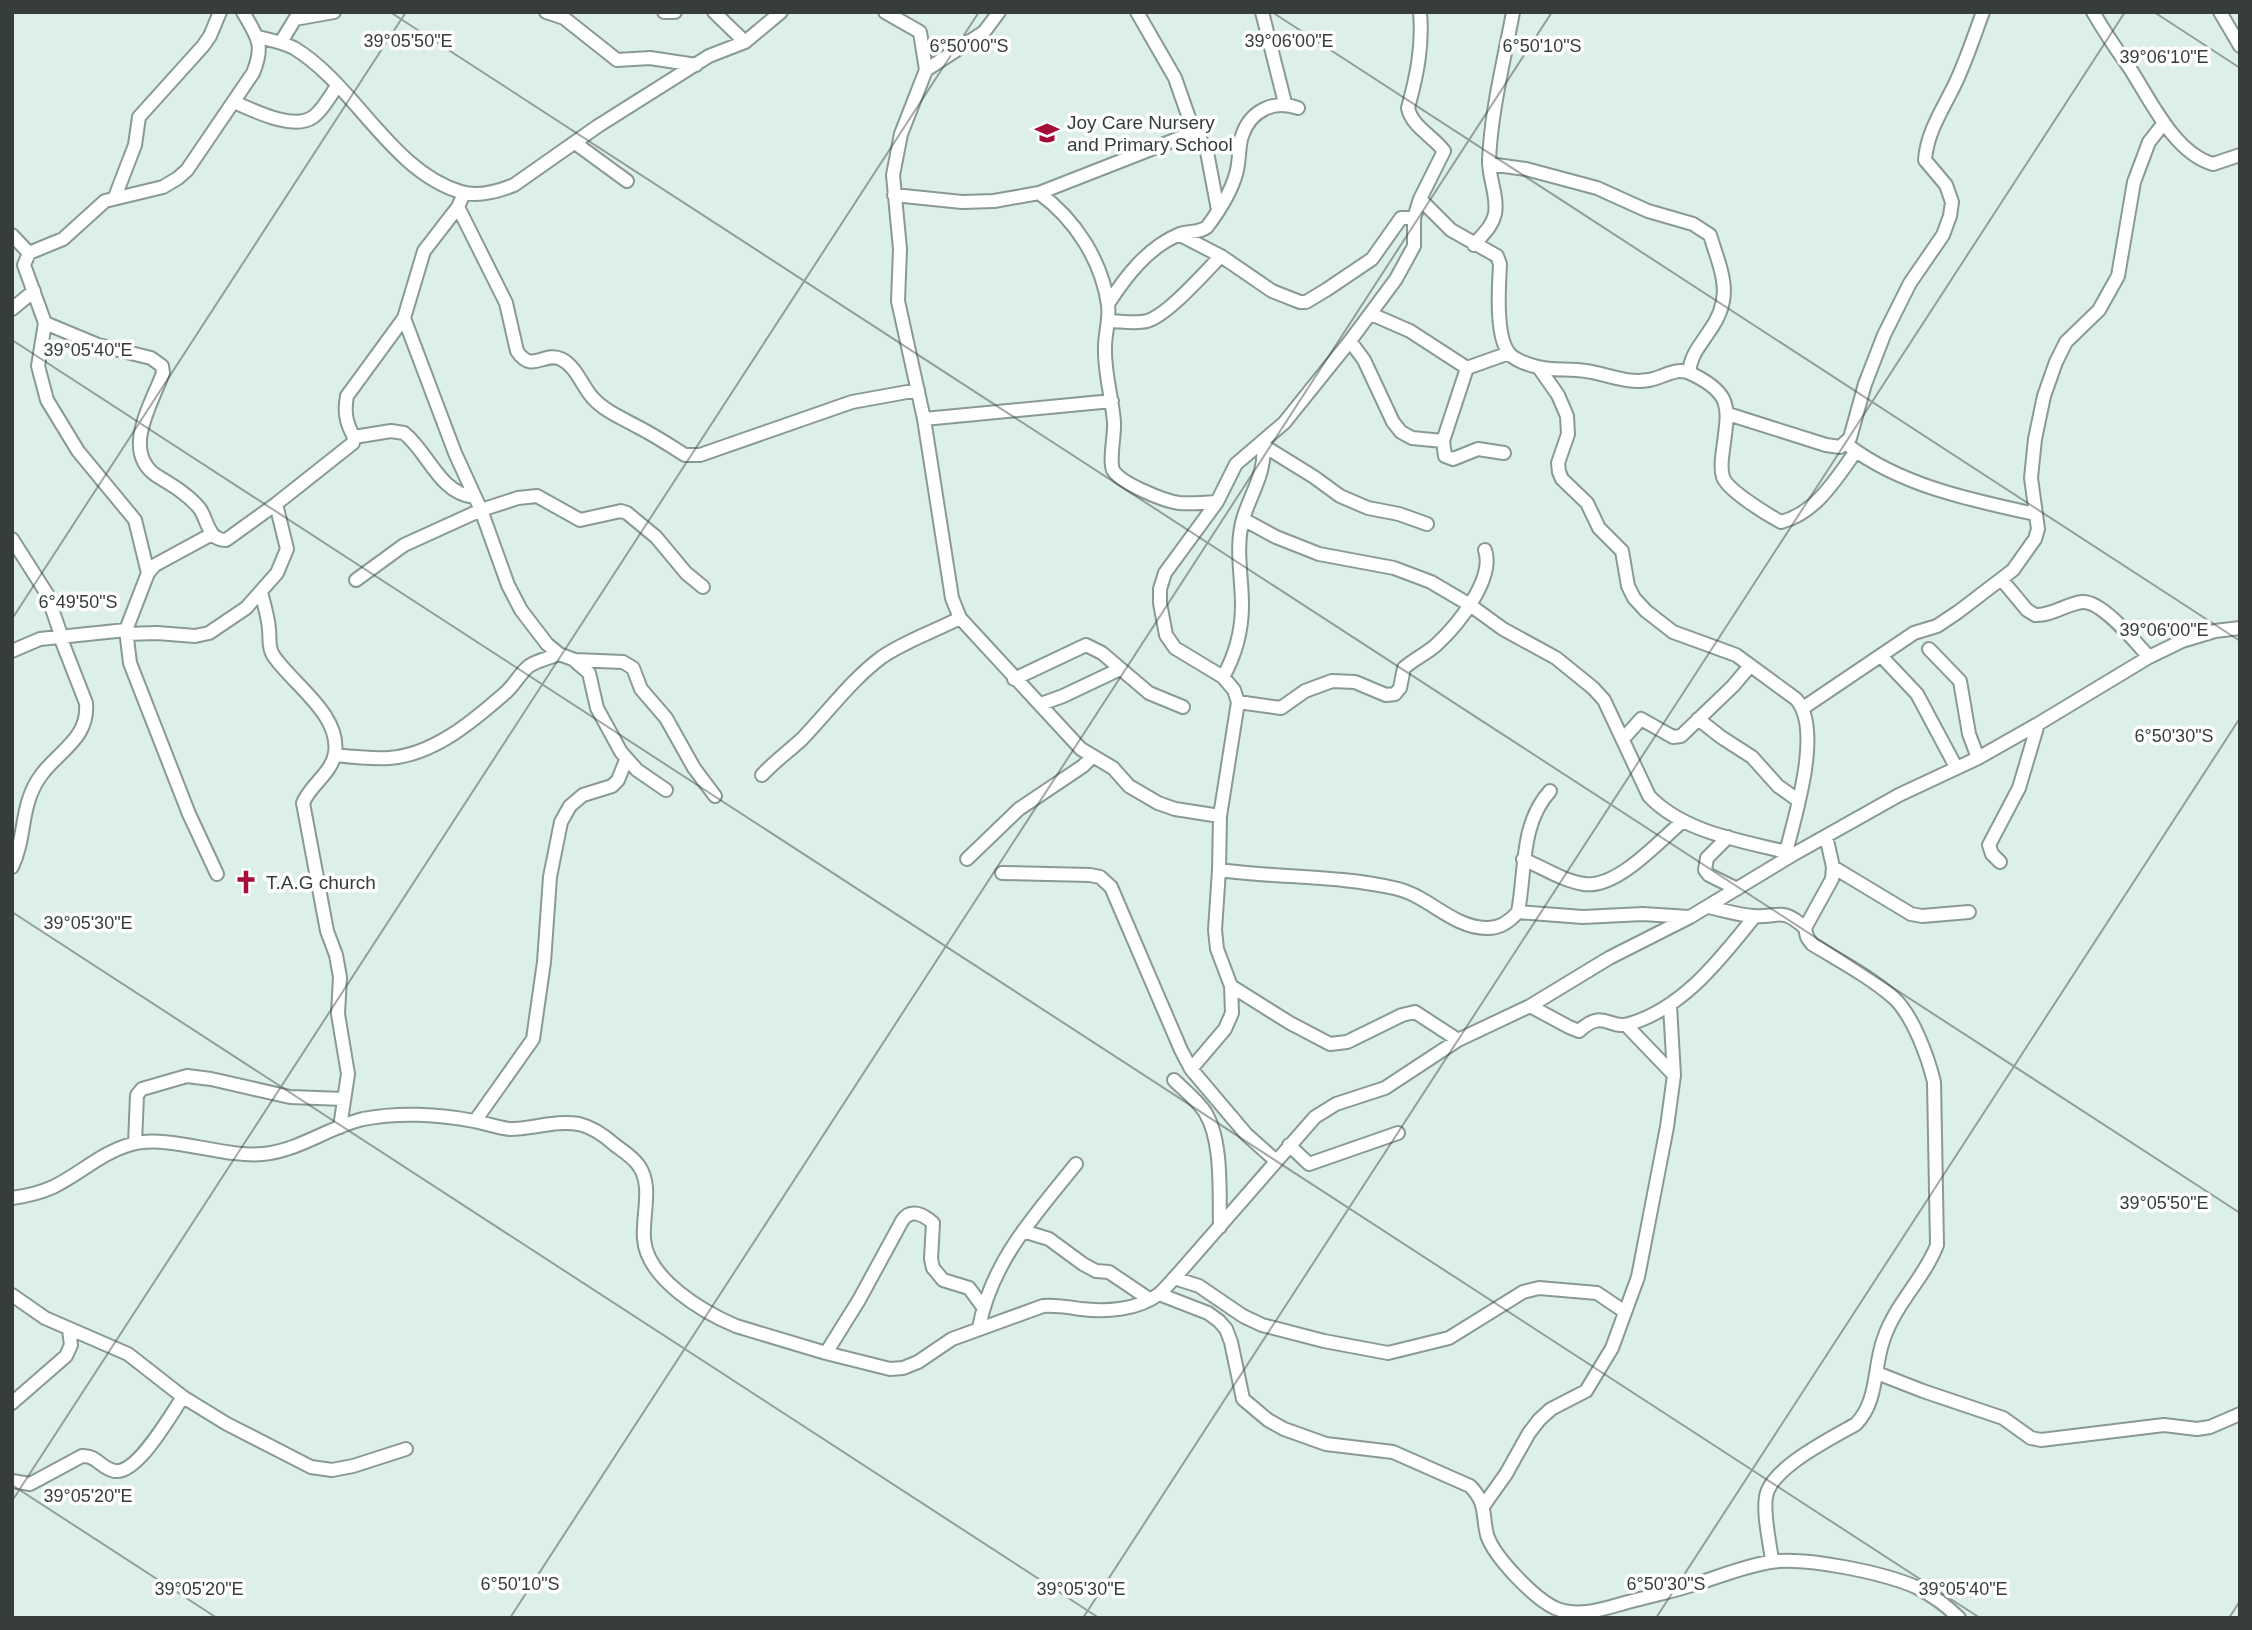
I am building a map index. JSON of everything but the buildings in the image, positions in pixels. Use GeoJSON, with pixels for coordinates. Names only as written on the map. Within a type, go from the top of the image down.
{"type":"FeatureCollection","features":[{"type":"Feature","properties":{"kind":"street"},"geometry":{"type":"LineString","coordinates":[[115,197],[135,145],[139,117],[210,36],[219,12]]}},
{"type":"Feature","properties":{"kind":"street"},"geometry":{"type":"LineString","coordinates":[[148,573],[135,520],[78,451],[47,400],[38,366],[45,323],[24,265],[29,253],[63,240],[105,201],[163,187],[187,170],[253,73],[260,56],[258,37],[243,12]]}},
{"type":"Feature","properties":{"kind":"street"},"geometry":{"type":"LineString","coordinates":[[281,42],[296,19],[334,12]]}},
{"type":"Feature","properties":{"kind":"street"},"geometry":{"type":"LineString","coordinates":[[546,12],[564,18],[617,60],[650,58],[696,65]]}},
{"type":"Feature","properties":{"kind":"street"},"geometry":{"type":"LineString","coordinates":[[664,12],[674,12]]}},
{"type":"Feature","properties":{"kind":"street"},"geometry":{"type":"LineString","coordinates":[[714,12],[745,42]]}},
{"type":"Feature","properties":{"kind":"street"},"geometry":{"type":"LineString","coordinates":[[258,37],[281,42],[311,61],[405,157],[433,179],[464,193],[500,191],[514,185],[598,126],[709,56],[745,42],[766,17],[780,12]]}},
{"type":"Feature","properties":{"kind":"street"},"geometry":{"type":"LineString","coordinates":[[885,12],[920,32],[926,70],[901,134],[894,175],[900,248],[898,301],[924,419],[938,499],[947,578],[960,618],[1081,749],[1113,768],[1129,786],[1158,803],[1175,809],[1220,816]]}},
{"type":"Feature","properties":{"kind":"street"},"geometry":{"type":"LineString","coordinates":[[926,70],[984,32],[999,12]]}},
{"type":"Feature","properties":{"kind":"street"},"geometry":{"type":"LineString","coordinates":[[1137,12],[1175,78],[1195,132],[1207,152],[1218,210]]}},
{"type":"Feature","properties":{"kind":"street"},"geometry":{"type":"LineString","coordinates":[[1108,304],[1133,269],[1149,254],[1180,234],[1203,230],[1235,179],[1242,135],[1253,115],[1261,109],[1291,105],[1262,12]]}},
{"type":"Feature","properties":{"kind":"street"},"geometry":{"type":"LineString","coordinates":[[1191,1069],[1225,1029],[1232,1013],[1231,986],[1217,949],[1215,930],[1220,816],[1238,702],[1234,690],[1223,677],[1175,648],[1166,635],[1160,589],[1165,573],[1217,502],[1236,464],[1264,444],[1284,423],[1371,314],[1414,246],[1414,218],[1420,199],[1444,151],[1413,120],[1408,108],[1420,67],[1420,12]]}},
{"type":"Feature","properties":{"kind":"street"},"geometry":{"type":"LineString","coordinates":[[1474,245],[1490,228],[1494,218],[1496,205],[1489,164],[1513,12]]}},
{"type":"Feature","properties":{"kind":"street"},"geometry":{"type":"LineString","coordinates":[[1420,199],[1451,230],[1497,256],[1500,264],[1500,324],[1508,353],[1539,368],[1589,371],[1627,381],[1650,380],[1679,370],[1689,372],[1717,389],[1723,396],[1728,414],[1723,478],[1730,487],[1781,522],[1794,519],[1816,503],[1835,481],[1851,447],[1850,439],[1865,384],[1884,335],[1910,283],[1942,235],[1950,216],[1952,202],[1946,185],[1925,160],[1926,149],[1931,132],[1956,83],[1983,12]]}},
{"type":"Feature","properties":{"kind":"street"},"geometry":{"type":"LineString","coordinates":[[2093,12],[2164,123],[2185,146],[2206,162],[2220,164],[2240,155]]}},
{"type":"Feature","properties":{"kind":"street"},"geometry":{"type":"LineString","coordinates":[[2220,12],[2240,46]]}},
{"type":"Feature","properties":{"kind":"street"},"geometry":{"type":"LineString","coordinates":[[234,102],[283,120],[305,120],[312,118],[337,86]]}},
{"type":"Feature","properties":{"kind":"street"},"geometry":{"type":"LineString","coordinates":[[1803,708],[1914,634],[1937,626],[2002,580],[2019,563],[2035,539],[2038,529],[2031,478],[2035,439],[2045,396],[2066,342],[2099,310],[2118,276],[2134,181],[2149,142],[2164,123]]}},
{"type":"Feature","properties":{"kind":"street"},"geometry":{"type":"LineString","coordinates":[[894,195],[962,202],[994,201],[1039,193],[1195,132]]}},
{"type":"Feature","properties":{"kind":"street"},"geometry":{"type":"LineString","coordinates":[[575,143],[628,181]]}},
{"type":"Feature","properties":{"kind":"street"},"geometry":{"type":"LineString","coordinates":[[1489,164],[1526,169],[1597,188],[1648,211],[1693,224],[1710,235],[1725,283],[1726,296],[1716,323],[1692,355],[1689,372]]}},
{"type":"Feature","properties":{"kind":"street"},"geometry":{"type":"LineString","coordinates":[[354,437],[346,419],[347,396],[404,318],[424,251],[458,207],[464,193]]}},
{"type":"Feature","properties":{"kind":"street"},"geometry":{"type":"LineString","coordinates":[[1039,193],[1071,223],[1085,242],[1096,261],[1108,304],[1104,346],[1112,401],[1112,465],[1115,473],[1163,500],[1178,503],[1217,502]]}},
{"type":"Feature","properties":{"kind":"street"},"geometry":{"type":"LineString","coordinates":[[458,207],[506,303],[517,351],[521,356],[531,362],[555,357],[564,360],[600,405],[685,455],[700,455],[852,402],[918,390]]}},
{"type":"Feature","properties":{"kind":"street"},"geometry":{"type":"LineString","coordinates":[[1180,234],[1221,256],[1272,291],[1292,300],[1306,302],[1372,258],[1402,218],[1414,218]]}},
{"type":"Feature","properties":{"kind":"street"},"geometry":{"type":"LineString","coordinates":[[12,235],[29,253]]}},
{"type":"Feature","properties":{"kind":"street"},"geometry":{"type":"LineString","coordinates":[[1108,321],[1145,322],[1153,318],[1172,305],[1221,256]]}},
{"type":"Feature","properties":{"kind":"street"},"geometry":{"type":"LineString","coordinates":[[12,309],[34,291]]}},
{"type":"Feature","properties":{"kind":"street"},"geometry":{"type":"LineString","coordinates":[[1371,314],[1410,331],[1467,368]]}},
{"type":"Feature","properties":{"kind":"street"},"geometry":{"type":"LineString","coordinates":[[404,318],[508,585],[521,610],[547,644],[559,654],[575,660],[623,662],[633,668],[641,689],[666,718],[694,768],[715,796]]}},
{"type":"Feature","properties":{"kind":"street"},"geometry":{"type":"LineString","coordinates":[[45,323],[98,345],[151,358],[162,366],[163,373],[139,439],[139,454],[144,465],[200,509],[212,534],[219,540],[226,540],[276,504],[349,447],[354,437]]}},
{"type":"Feature","properties":{"kind":"street"},"geometry":{"type":"LineString","coordinates":[[1350,341],[1364,360],[1393,422],[1401,432],[1412,438],[1443,441]]}},
{"type":"Feature","properties":{"kind":"street"},"geometry":{"type":"LineString","coordinates":[[1467,368],[1508,353]]}},
{"type":"Feature","properties":{"kind":"street"},"geometry":{"type":"LineString","coordinates":[[1467,368],[1443,441],[1445,456],[1453,460],[1478,449],[1504,453]]}},
{"type":"Feature","properties":{"kind":"street"},"geometry":{"type":"LineString","coordinates":[[1539,368],[1558,395],[1567,416],[1568,434],[1558,463],[1559,472],[1562,479],[1587,503],[1599,528],[1622,551],[1628,586],[1633,598],[1673,632],[1736,655],[1796,699],[1803,708],[1807,744],[1806,768],[1790,853]]}},
{"type":"Feature","properties":{"kind":"street"},"geometry":{"type":"LineString","coordinates":[[924,419],[1112,401]]}},
{"type":"Feature","properties":{"kind":"street"},"geometry":{"type":"LineString","coordinates":[[1728,414],[1826,444],[1851,447],[1926,486],[2035,514]]}},
{"type":"Feature","properties":{"kind":"street"},"geometry":{"type":"LineString","coordinates":[[354,437],[391,431],[404,433],[444,482],[454,490],[474,497]]}},
{"type":"Feature","properties":{"kind":"street"},"geometry":{"type":"LineString","coordinates":[[1223,677],[1240,636],[1242,606],[1239,541],[1243,519],[1264,466],[1264,444]]}},
{"type":"Feature","properties":{"kind":"street"},"geometry":{"type":"LineString","coordinates":[[1264,444],[1340,496],[1378,511],[1399,514],[1427,524]]}},
{"type":"Feature","properties":{"kind":"street"},"geometry":{"type":"LineString","coordinates":[[356,580],[404,545],[481,510],[518,498],[537,496],[580,520],[621,511],[627,513],[656,537],[686,573],[703,587]]}},
{"type":"Feature","properties":{"kind":"street"},"geometry":{"type":"LineString","coordinates":[[12,651],[40,639],[126,632],[195,636],[209,633],[246,608],[277,573],[287,549],[276,504]]}},
{"type":"Feature","properties":{"kind":"street"},"geometry":{"type":"LineString","coordinates":[[1243,519],[1276,537],[1319,554],[1412,573],[1471,605],[1503,629],[1556,658],[1593,688],[1604,700],[1649,796],[1657,804],[1683,821],[1728,837],[1790,853]]}},
{"type":"Feature","properties":{"kind":"street"},"geometry":{"type":"LineString","coordinates":[[212,534],[155,565],[148,573],[126,632],[130,663],[189,814],[217,874]]}},
{"type":"Feature","properties":{"kind":"street"},"geometry":{"type":"LineString","coordinates":[[12,539],[47,594],[86,703],[87,714],[78,737],[42,774],[30,793],[23,815],[18,856],[12,867]]}},
{"type":"Feature","properties":{"kind":"street"},"geometry":{"type":"LineString","coordinates":[[1238,702],[1280,708],[1305,691],[1332,681],[1354,682],[1386,695],[1395,694],[1400,688],[1404,668],[1434,646],[1471,605],[1487,566],[1485,550]]}},
{"type":"Feature","properties":{"kind":"street"},"geometry":{"type":"LineString","coordinates":[[2002,580],[2026,610],[2035,615],[2091,602],[2121,627],[2149,657]]}},
{"type":"Feature","properties":{"kind":"street"},"geometry":{"type":"LineString","coordinates":[[261,592],[272,654],[309,693],[335,739],[335,755],[330,766],[307,792],[303,803],[327,931],[340,976],[338,1014],[348,1074],[340,1127]]}},
{"type":"Feature","properties":{"kind":"street"},"geometry":{"type":"LineString","coordinates":[[762,775],[885,655],[960,618]]}},
{"type":"Feature","properties":{"kind":"street"},"geometry":{"type":"LineString","coordinates":[[12,1198],[37,1194],[55,1186],[108,1153],[135,1143],[263,1154],[282,1151],[362,1119],[390,1116],[440,1116],[507,1129],[578,1124],[607,1138],[632,1158],[643,1173],[646,1211],[644,1239],[647,1254],[660,1274],[679,1292],[715,1317],[877,1367],[903,1368],[918,1362],[952,1339],[1042,1306],[1116,1310],[1134,1306],[1154,1296],[1220,1227],[1275,1160],[1315,1117],[1336,1104],[1385,1088],[1458,1040],[1530,1006],[1609,958],[1690,917],[1790,853],[1899,795],[1978,758],[2149,657],[2182,641],[2215,631],[2240,628]]}},
{"type":"Feature","properties":{"kind":"street"},"geometry":{"type":"LineString","coordinates":[[1014,679],[1086,645],[1102,653],[1149,693],[1183,708]]}},
{"type":"Feature","properties":{"kind":"street"},"geometry":{"type":"LineString","coordinates":[[1929,649],[1960,681],[1969,734],[1978,758]]}},
{"type":"Feature","properties":{"kind":"street"},"geometry":{"type":"LineString","coordinates":[[335,755],[389,758],[429,748],[447,738],[500,698],[527,667],[559,654]]}},
{"type":"Feature","properties":{"kind":"street"},"geometry":{"type":"LineString","coordinates":[[1882,657],[1917,694],[1956,767]]}},
{"type":"Feature","properties":{"kind":"street"},"geometry":{"type":"LineString","coordinates":[[575,660],[589,673],[597,708],[626,760],[666,790]]}},
{"type":"Feature","properties":{"kind":"street"},"geometry":{"type":"LineString","coordinates":[[1623,738],[1641,719],[1676,738],[1681,736],[1750,666]]}},
{"type":"Feature","properties":{"kind":"street"},"geometry":{"type":"LineString","coordinates":[[1041,704],[1120,669]]}},
{"type":"Feature","properties":{"kind":"street"},"geometry":{"type":"LineString","coordinates":[[1698,719],[1752,757],[1778,786],[1799,802]]}},
{"type":"Feature","properties":{"kind":"street"},"geometry":{"type":"LineString","coordinates":[[2000,862],[1992,854],[1989,845],[2019,788],[2038,724]]}},
{"type":"Feature","properties":{"kind":"street"},"geometry":{"type":"LineString","coordinates":[[967,859],[1019,809],[1093,756]]}},
{"type":"Feature","properties":{"kind":"street"},"geometry":{"type":"LineString","coordinates":[[475,1121],[533,1039],[544,961],[551,877],[561,822],[570,806],[583,795],[612,786],[618,780],[626,760]]}},
{"type":"Feature","properties":{"kind":"street"},"geometry":{"type":"LineString","coordinates":[[1518,912],[1523,859],[1535,814],[1550,791]]}},
{"type":"Feature","properties":{"kind":"street"},"geometry":{"type":"LineString","coordinates":[[1523,859],[1572,882],[1592,885],[1614,878],[1683,821]]}},
{"type":"Feature","properties":{"kind":"street"},"geometry":{"type":"LineString","coordinates":[[1805,928],[1832,879],[1833,867],[1826,836]]}},
{"type":"Feature","properties":{"kind":"street"},"geometry":{"type":"LineString","coordinates":[[1728,837],[1707,858],[1705,870],[1709,875],[1737,888]]}},
{"type":"Feature","properties":{"kind":"street"},"geometry":{"type":"LineString","coordinates":[[1833,867],[1911,915],[1969,912]]}},
{"type":"Feature","properties":{"kind":"street"},"geometry":{"type":"LineString","coordinates":[[1219,870],[1277,877],[1330,878],[1393,887],[1406,891],[1462,924],[1488,929],[1502,925],[1518,912],[1583,917],[1643,914],[1690,917]]}},
{"type":"Feature","properties":{"kind":"street"},"geometry":{"type":"LineString","coordinates":[[1002,873],[1090,875],[1106,881],[1191,1069],[1246,1134],[1275,1160]]}},
{"type":"Feature","properties":{"kind":"street"},"geometry":{"type":"LineString","coordinates":[[1708,906],[1755,916],[1785,914],[1805,928],[1812,944],[1861,973],[1895,999],[1906,1014],[1929,1061],[1934,1082],[1937,1245],[1933,1257],[1907,1293],[1884,1336],[1869,1406],[1856,1424],[1783,1471],[1771,1482],[1765,1499],[1772,1561]]}},
{"type":"Feature","properties":{"kind":"street"},"geometry":{"type":"LineString","coordinates":[[1626,1026],[1670,1006],[1696,983],[1755,916]]}},
{"type":"Feature","properties":{"kind":"street"},"geometry":{"type":"LineString","coordinates":[[1231,986],[1290,1023],[1330,1044],[1347,1042],[1402,1015],[1415,1012],[1458,1040]]}},
{"type":"Feature","properties":{"kind":"street"},"geometry":{"type":"LineString","coordinates":[[1530,1006],[1579,1031],[1588,1023],[1602,1019],[1626,1026],[1674,1075]]}},
{"type":"Feature","properties":{"kind":"street"},"geometry":{"type":"LineString","coordinates":[[1484,1505],[1507,1474],[1539,1420],[1551,1409],[1586,1391],[1612,1348],[1638,1277],[1667,1127],[1674,1075],[1670,1006]]}},
{"type":"Feature","properties":{"kind":"street"},"geometry":{"type":"LineString","coordinates":[[135,1143],[136,1095],[142,1089],[187,1076],[290,1097],[344,1099]]}},
{"type":"Feature","properties":{"kind":"street"},"geometry":{"type":"LineString","coordinates":[[1174,1080],[1204,1111],[1213,1130],[1220,1227]]}},
{"type":"Feature","properties":{"kind":"street"},"geometry":{"type":"LineString","coordinates":[[1289,1145],[1309,1164],[1398,1133]]}},
{"type":"Feature","properties":{"kind":"street"},"geometry":{"type":"LineString","coordinates":[[979,1328],[983,1307],[998,1269],[1023,1231],[1076,1164]]}},
{"type":"Feature","properties":{"kind":"street"},"geometry":{"type":"LineString","coordinates":[[826,1353],[859,1300],[902,1221],[910,1213],[916,1213],[933,1223],[931,1259],[938,1275],[943,1280],[969,1288],[983,1307]]}},
{"type":"Feature","properties":{"kind":"street"},"geometry":{"type":"LineString","coordinates":[[1023,1231],[1049,1239],[1096,1271],[1109,1272],[1154,1296],[1208,1314],[1219,1321],[1231,1342],[1243,1399],[1268,1420],[1284,1429],[1326,1444],[1394,1452],[1471,1486],[1484,1505],[1488,1538],[1503,1561],[1529,1588],[1553,1607],[1586,1613],[1772,1561],[1795,1560],[1865,1572],[1914,1587],[1941,1601],[1959,1618]]}},
{"type":"Feature","properties":{"kind":"street"},"geometry":{"type":"LineString","coordinates":[[1174,1278],[1199,1286],[1243,1316],[1262,1325],[1388,1353],[1449,1338],[1523,1292],[1539,1288],[1597,1293],[1625,1312]]}},
{"type":"Feature","properties":{"kind":"street"},"geometry":{"type":"LineString","coordinates":[[12,1295],[45,1318],[128,1354],[183,1396],[253,1439],[311,1467],[332,1470],[353,1466],[405,1449]]}},
{"type":"Feature","properties":{"kind":"street"},"geometry":{"type":"LineString","coordinates":[[12,1403],[66,1356],[71,1345],[69,1330]]}},
{"type":"Feature","properties":{"kind":"street"},"geometry":{"type":"LineString","coordinates":[[1877,1373],[2003,1418],[2031,1438],[2041,1440],[2164,1425],[2197,1429],[2210,1427],[2240,1414]]}},
{"type":"Feature","properties":{"kind":"street"},"geometry":{"type":"LineString","coordinates":[[12,1481],[30,1484],[82,1456],[89,1455],[108,1469],[128,1469],[159,1434],[183,1396]]}},
{"type":"Feature","properties":{"kind":"place","name":"Joy Care Nursery and Primary School"},"geometry":{"type":"Point","coordinates":[1047,133]}},
{"type":"Feature","properties":{"kind":"place","name":"T.A.G church"},"geometry":{"type":"Point","coordinates":[246,882]}}]}
